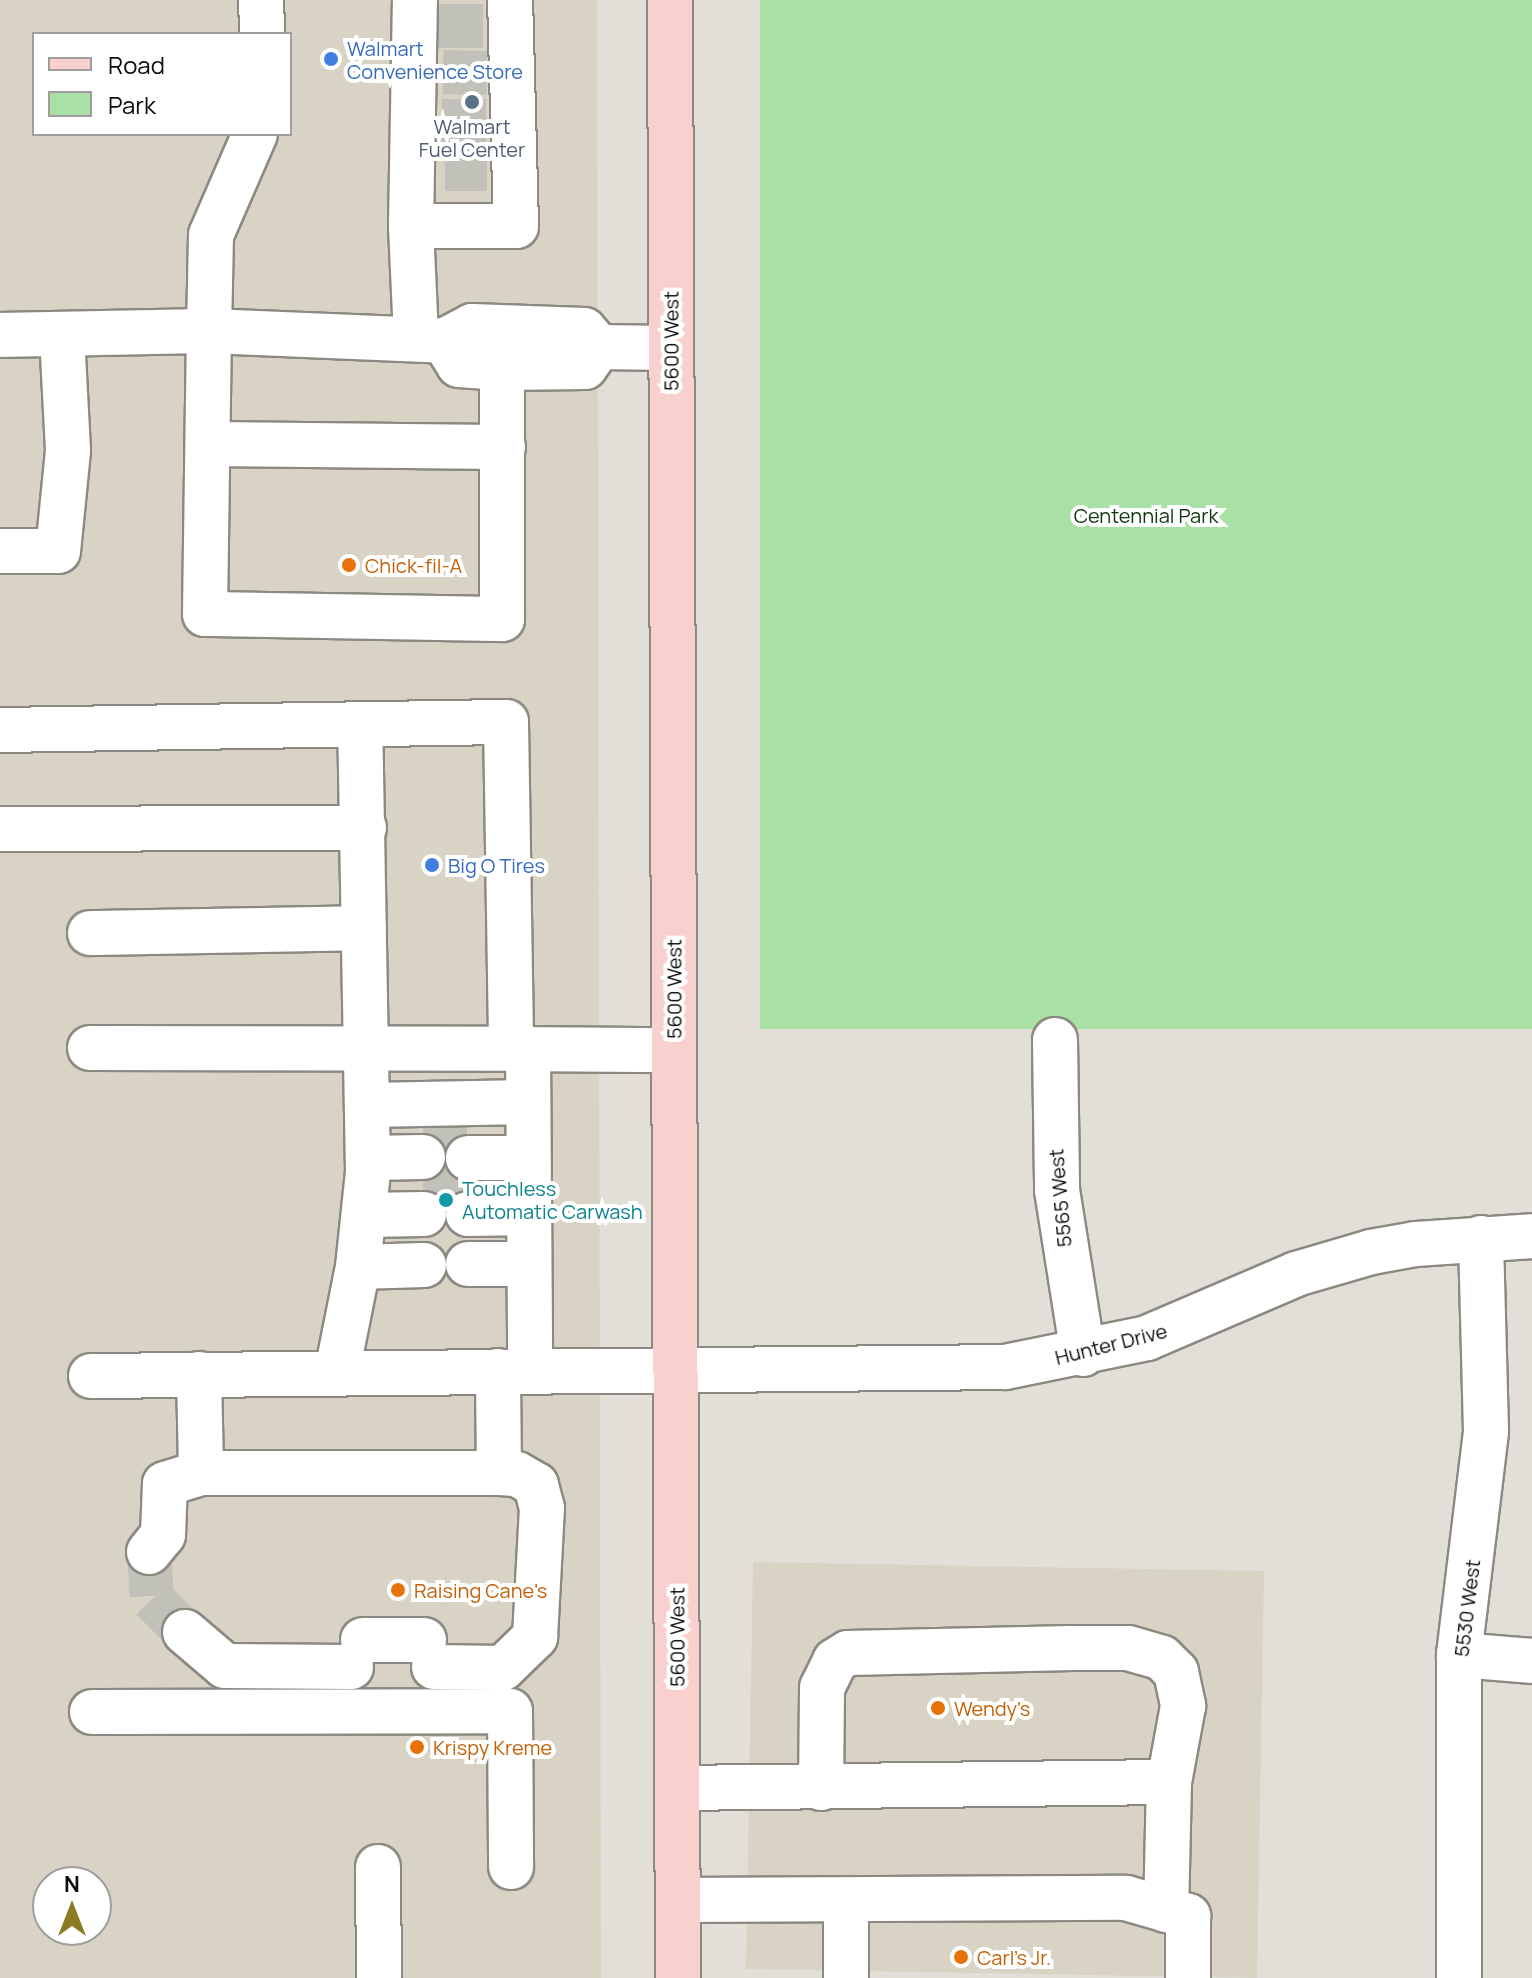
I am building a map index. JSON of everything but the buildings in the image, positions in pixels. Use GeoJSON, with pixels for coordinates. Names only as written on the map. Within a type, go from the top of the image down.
{"type":"FeatureCollection","features":[{"type":"Feature","properties":{"kind":"main road","name":"5600 West"},"geometry":{"type":"LineString","coordinates":[[670,0],[678,1978]]}},
{"type":"Feature","properties":{"kind":"street"},"geometry":{"type":"LineString","coordinates":[[261,0],[262,32]]}},
{"type":"Feature","properties":{"kind":"street"},"geometry":{"type":"LineString","coordinates":[[411,226],[516,226],[465,169],[428,121],[423,17]]}},
{"type":"Feature","properties":{"kind":"street"},"geometry":{"type":"LineString","coordinates":[[411,226],[465,169],[501,121],[503,17]]}},
{"type":"Feature","properties":{"kind":"street"},"geometry":{"type":"LineString","coordinates":[[254,136],[211,235],[205,614],[502,619],[502,368]]}},
{"type":"Feature","properties":{"kind":"street"},"geometry":{"type":"LineString","coordinates":[[411,226],[430,339],[459,365],[585,367],[599,347]]}},
{"type":"Feature","properties":{"kind":"street"},"geometry":{"type":"LineString","coordinates":[[0,335],[209,331],[430,339],[472,326],[584,330],[599,347],[671,348]]}},
{"type":"Feature","properties":{"kind":"street"},"geometry":{"type":"LineString","coordinates":[[0,551],[58,551],[68,450],[62,334]]}},
{"type":"Feature","properties":{"kind":"street"},"geometry":{"type":"LineString","coordinates":[[208,444],[503,447]]}},
{"type":"Feature","properties":{"kind":"street"},"geometry":{"type":"LineString","coordinates":[[0,730],[506,722],[519,1049],[528,1158],[529,1264],[499,1473]]}},
{"type":"Feature","properties":{"kind":"street"},"geometry":{"type":"LineString","coordinates":[[337,1372],[358,1267],[367,1159],[360,724]]}},
{"type":"Feature","properties":{"kind":"street"},"geometry":{"type":"LineString","coordinates":[[0,829],[364,828]]}},
{"type":"Feature","properties":{"kind":"street"},"geometry":{"type":"LineString","coordinates":[[90,933],[364,928]]}},
{"type":"Feature","properties":{"kind":"street","name":"5565 West"},"geometry":{"type":"LineString","coordinates":[[1055,1040],[1057,1190],[1083,1354]]}},
{"type":"Feature","properties":{"kind":"street"},"geometry":{"type":"LineString","coordinates":[[90,1048],[674,1050]]}},
{"type":"Feature","properties":{"kind":"street"},"geometry":{"type":"LineString","coordinates":[[367,1159],[528,1158]]}},
{"type":"Feature","properties":{"kind":"street"},"geometry":{"type":"LineString","coordinates":[[528,1158],[468,1172],[528,1158]]}},
{"type":"Feature","properties":{"kind":"street"},"geometry":{"type":"LineString","coordinates":[[367,1159],[423,1172],[367,1159]]}},
{"type":"Feature","properties":{"kind":"street","name":"Hunter Drive"},"geometry":{"type":"LineString","coordinates":[[91,1376],[969,1370],[1083,1354],[1181,1326],[1328,1263],[1416,1244],[1532,1236]]}},
{"type":"Feature","properties":{"kind":"street","name":"5530 West"},"geometry":{"type":"LineString","coordinates":[[1459,1978],[1459,1655],[1486,1431],[1481,1238]]}},
{"type":"Feature","properties":{"kind":"street"},"geometry":{"type":"LineString","coordinates":[[468,1264],[529,1264]]}},
{"type":"Feature","properties":{"kind":"street"},"geometry":{"type":"LineString","coordinates":[[358,1267],[424,1265]]}},
{"type":"Feature","properties":{"kind":"street"},"geometry":{"type":"LineString","coordinates":[[199,1374],[201,1473]]}},
{"type":"Feature","properties":{"kind":"street"},"geometry":{"type":"LineString","coordinates":[[163,1546],[165,1484],[201,1473],[499,1473],[517,1474],[536,1485],[542,1508],[535,1637],[518,1653],[498,1640],[429,1654],[358,1653],[225,1666],[193,1624]]}},
{"type":"Feature","properties":{"kind":"street"},"geometry":{"type":"LineString","coordinates":[[821,1788],[822,1688],[827,1673],[848,1653],[1128,1648],[1162,1658],[1176,1672],[1183,1706],[1169,1782],[1166,1910]]}},
{"type":"Feature","properties":{"kind":"street"},"geometry":{"type":"LineString","coordinates":[[1459,1655],[1532,1661]]}},
{"type":"Feature","properties":{"kind":"street"},"geometry":{"type":"LineString","coordinates":[[92,1712],[510,1711],[511,1867]]}},
{"type":"Feature","properties":{"kind":"street"},"geometry":{"type":"LineString","coordinates":[[677,1788],[1169,1782]]}},
{"type":"Feature","properties":{"kind":"street"},"geometry":{"type":"LineString","coordinates":[[378,1867],[379,1978]]}},
{"type":"Feature","properties":{"kind":"street"},"geometry":{"type":"LineString","coordinates":[[678,1900],[1126,1898],[1188,1916],[1188,1978]]}},
{"type":"Feature","properties":{"kind":"street"},"geometry":{"type":"LineString","coordinates":[[846,1900],[846,1978]]}},
{"type":"Feature","properties":{"kind":"shaded area"},"geometry":{"type":"Polygon","coordinates":[[[0,0],[597,0],[601,1978],[0,1978],[0,0]]]}},
{"type":"Feature","properties":{"kind":"shaded area"},"geometry":{"type":"Polygon","coordinates":[[[753,1562],[1264,1571],[1257,1978],[746,1969],[753,1562]]]}},
{"type":"Feature","properties":{"kind":"green space","name":"Centennial Park"},"geometry":{"type":"Polygon","coordinates":[[[760,0],[1532,0],[1532,1029],[760,1029],[760,0]]]}},
{"type":"Feature","properties":{"kind":"tunnel"},"geometry":{"type":"LineString","coordinates":[[439,26],[488,26]]}},
{"type":"Feature","properties":{"kind":"tunnel"},"geometry":{"type":"LineString","coordinates":[[443,72],[487,73]]}},
{"type":"Feature","properties":{"kind":"tunnel"},"geometry":{"type":"LineString","coordinates":[[442,121],[488,121]]}},
{"type":"Feature","properties":{"kind":"tunnel"},"geometry":{"type":"LineString","coordinates":[[445,169],[487,169]]}},
{"type":"Feature","properties":{"kind":"tunnel"},"geometry":{"type":"LineString","coordinates":[[423,1130],[468,1130]]}},
{"type":"Feature","properties":{"kind":"tunnel"},"geometry":{"type":"LineString","coordinates":[[423,1186],[468,1185]]}},
{"type":"Feature","properties":{"kind":"tunnel"},"geometry":{"type":"LineString","coordinates":[[149,1552],[152,1599],[185,1632]]}},
{"type":"Feature","properties":{"kind":"place","name":"Walmart Convenience Store"},"geometry":{"type":"Point","coordinates":[331,59]}},
{"type":"Feature","properties":{"kind":"place","name":"Walmart Fuel Center"},"geometry":{"type":"Point","coordinates":[472,102]}},
{"type":"Feature","properties":{"kind":"place","name":"Chick-fil-A"},"geometry":{"type":"Point","coordinates":[349,565]}},
{"type":"Feature","properties":{"kind":"place","name":"Big O Tires"},"geometry":{"type":"Point","coordinates":[432,865]}},
{"type":"Feature","properties":{"kind":"place","name":"Touchless Automatic Carwash"},"geometry":{"type":"Point","coordinates":[446,1200]}},
{"type":"Feature","properties":{"kind":"place","name":"Raising Cane's"},"geometry":{"type":"Point","coordinates":[398,1590]}},
{"type":"Feature","properties":{"kind":"place","name":"Wendy's"},"geometry":{"type":"Point","coordinates":[938,1708]}},
{"type":"Feature","properties":{"kind":"place","name":"Krispy Kreme"},"geometry":{"type":"Point","coordinates":[417,1747]}},
{"type":"Feature","properties":{"kind":"place","name":"Carl's Jr."},"geometry":{"type":"Point","coordinates":[961,1957]}}]}
